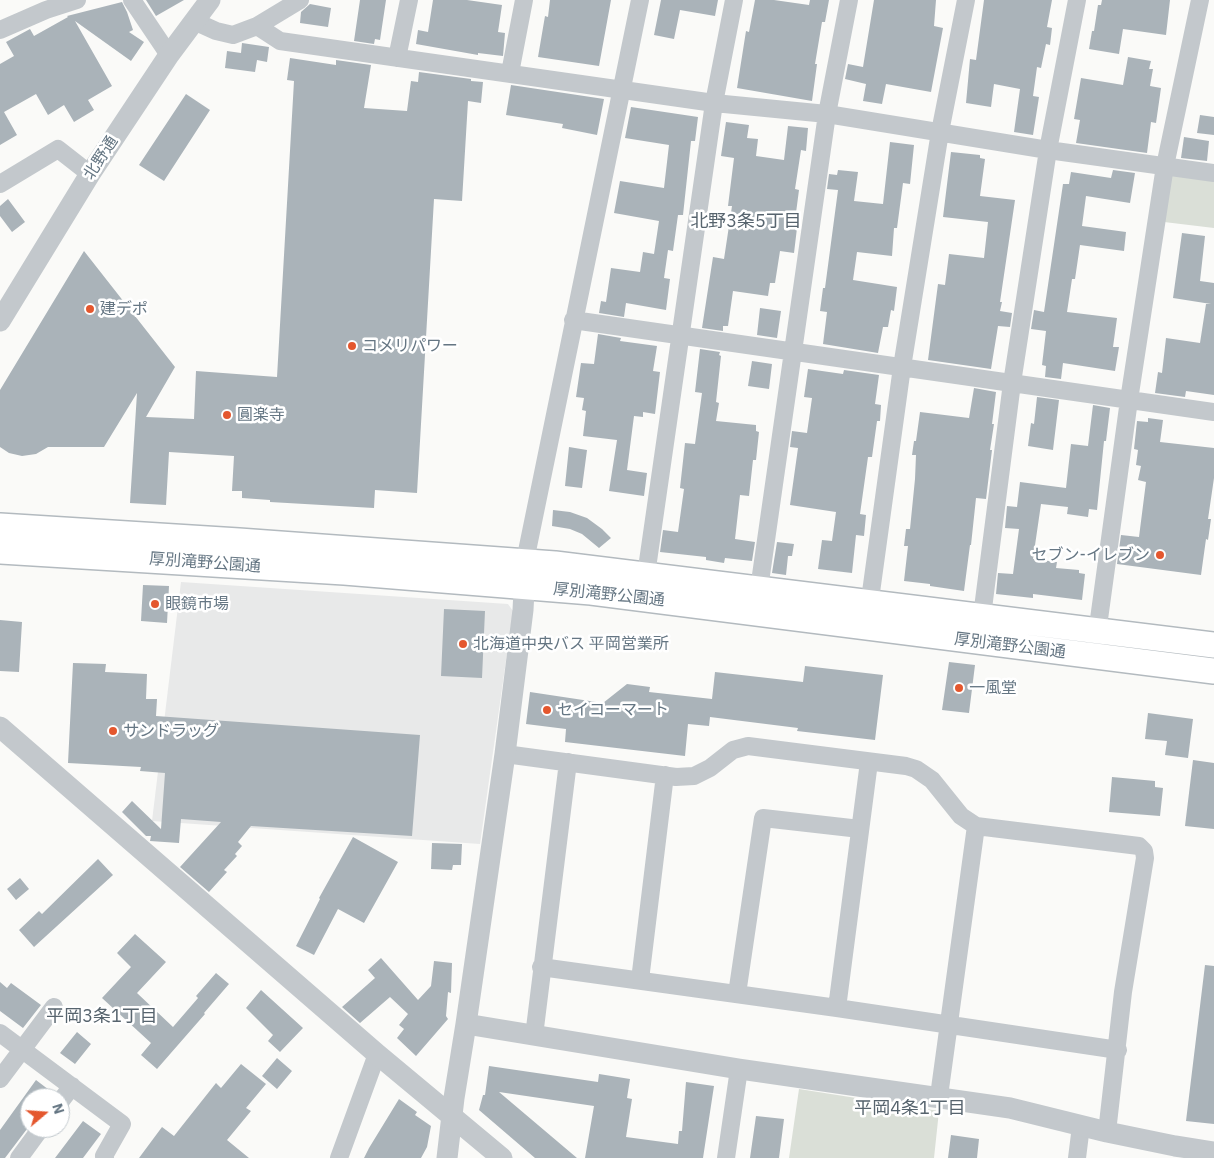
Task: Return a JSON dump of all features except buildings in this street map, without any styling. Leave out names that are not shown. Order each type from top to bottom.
[{"type":"main road","name":"厚別滝野公園通","points":[[0,526],[525,561],[1214,645]]},
{"type":"main road","name":"厚別滝野公園通","points":[[0,551],[344,572],[591,592],[1214,670]]},
{"type":"main road","points":[[424,578],[425,554]]},
{"type":"street","points":[[0,30],[44,5],[77,0]]},
{"type":"street","points":[[132,0],[169,55]]},
{"type":"street","name":"北野通","points":[[0,322],[90,174],[169,55],[210,0]]},
{"type":"street","points":[[194,22],[216,31],[233,35],[257,26],[300,0]]},
{"type":"street","points":[[397,58],[409,0]]},
{"type":"street","points":[[510,73],[524,0]]},
{"type":"street","points":[[447,1158],[505,754],[523,610],[525,561],[640,0]]},
{"type":"street","points":[[646,575],[714,103],[734,0]]},
{"type":"street","points":[[759,589],[827,114],[849,0]]},
{"type":"street","points":[[867,628],[902,367],[940,132],[966,0]]},
{"type":"street","points":[[982,616],[1012,383],[1048,150],[1077,0]]},
{"type":"street","points":[[1093,656],[1129,400],[1165,166],[1200,0]]},
{"type":"street","points":[[257,26],[280,41],[714,103],[827,114],[1048,150],[1214,173]]},
{"type":"street","points":[[0,184],[58,149],[90,174]]},
{"type":"street","points":[[573,320],[1214,412]]},
{"type":"street","points":[[0,727],[377,1054],[502,1158]]},
{"type":"street","points":[[505,754],[676,777],[694,776],[710,768],[733,750],[748,746],[869,762],[916,769],[932,780],[961,816],[976,826],[1139,846],[1146,858],[1123,992],[1118,1050],[1107,1132]]},
{"type":"street","points":[[534,1036],[541,967],[568,762]]},
{"type":"street","points":[[837,1008],[869,762]]},
{"type":"street","points":[[640,980],[665,775]]},
{"type":"street","points":[[737,994],[763,818],[860,829]]},
{"type":"street","points":[[939,1096],[976,826]]},
{"type":"street","points":[[541,967],[837,1008],[1118,1050]]},
{"type":"street","points":[[0,1079],[54,1007]]},
{"type":"street","points":[[466,1024],[738,1069],[939,1096],[1010,1108],[1107,1132],[1174,1152],[1214,1152]]},
{"type":"street","points":[[0,1033],[122,1124],[104,1156],[106,1158]]},
{"type":"street","points":[[339,1158],[377,1054]]},
{"type":"street","points":[[726,1158],[738,1069]]},
{"type":"street","points":[[1076,1158],[1081,1126]]},
{"type":"street","points":[[19,1158],[34,1138]]},
{"type":"shaded area","points":[[1172,175],[1214,180],[1214,228],[1164,222]]},
{"type":"shaded area","points":[[181,582],[508,604],[513,611],[480,844],[152,821]]},
{"type":"shaded area","points":[[799,1089],[939,1111],[934,1158],[789,1158]]},
{"type":"place","name":"建デポ","points":[[90,309]]},
{"type":"place","name":"コメリパワー","points":[[352,346]]},
{"type":"place","name":"圓楽寺","points":[[227,415]]},
{"type":"place","name":"セブン-イレブン","points":[[1160,555]]},
{"type":"place","name":"眼鏡市場","points":[[155,604]]},
{"type":"place","name":"北海道中央バス 平岡営業所","points":[[463,644]]},
{"type":"place","name":"一風堂","points":[[959,688]]},
{"type":"place","name":"セイコーマート","points":[[547,710]]},
{"type":"place","name":"サンドラッグ","points":[[113,731]]},
{"type":"district","name":"北野3条5丁目","points":[[746,222]]},
{"type":"district","name":"平岡3条1丁目","points":[[102,1017]]},
{"type":"district","name":"平岡4条1丁目","points":[[910,1109]]}]
